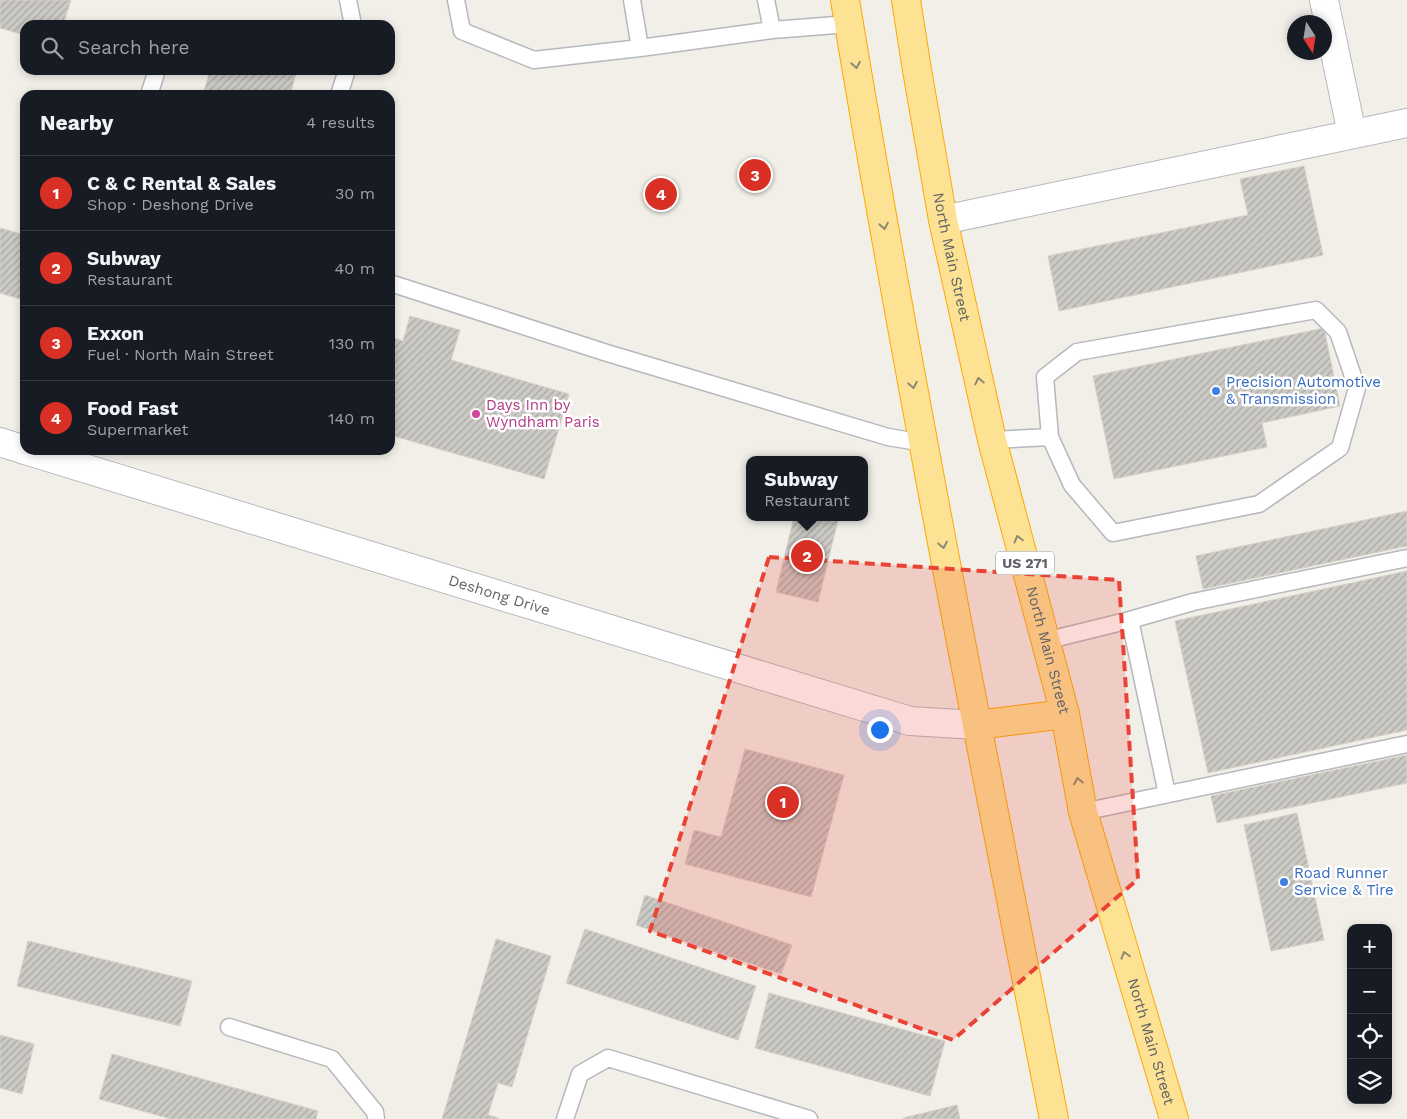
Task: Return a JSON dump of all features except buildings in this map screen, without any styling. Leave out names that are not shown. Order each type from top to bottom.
[{"type":"highway","name":"North Main Street","points":[[906,0],[943,220],[992,440],[1065,714],[1084,812],[1174,1119]]},
{"type":"highway","points":[[847,12],[892,274],[1054,1119]]},
{"type":"highway","points":[[977,725],[1065,714]]},
{"type":"street","points":[[1324,0],[1352,134]]},
{"type":"street","points":[[943,220],[1407,123]]},
{"type":"street","name":"Deshong Drive","points":[[0,442],[20,447]]},
{"type":"street","name":"Deshong Drive","points":[[48,455],[910,721],[977,725]]},
{"type":"lane","points":[[348,0],[352,20]]},
{"type":"lane","points":[[456,0],[462,31],[534,60],[772,30],[847,12]]},
{"type":"lane","points":[[632,0],[640,48]]},
{"type":"lane","points":[[766,0],[772,30]]},
{"type":"lane","points":[[151,90],[155,75]]},
{"type":"lane","points":[[341,90],[345,75]]},
{"type":"lane","points":[[395,285],[607,353],[888,438],[924,443]]},
{"type":"lane","points":[[1316,310],[1338,332],[1357,388],[1340,448],[1259,504],[1113,532],[1072,485],[1050,438],[1044,377],[1077,352],[1316,310]]},
{"type":"lane","points":[[992,440],[1050,438]]},
{"type":"lane","points":[[1046,641],[1193,602],[1407,558]]},
{"type":"lane","points":[[1130,620],[1168,794]]},
{"type":"lane","points":[[1084,812],[1407,744]]},
{"type":"lane","points":[[229,1027],[332,1059],[375,1112],[376,1119]]},
{"type":"lane","points":[[565,1119],[580,1074],[608,1058],[809,1119]]},
{"type":"highlighted area","points":[[769,557],[1119,580],[1138,879],[953,1040],[650,931]]},
{"type":"place","name":"Exxon","points":[[755,175]]},
{"type":"place","name":"Food Fast","points":[[661,194]]},
{"type":"place","name":"Precision Automotive & Transmission","points":[[1216,391]]},
{"type":"place","name":"Days Inn by Wyndham Paris","points":[[476,414]]},
{"type":"place","name":"Subway","points":[[807,556]]},
{"type":"place","name":"C & C Rental & Sales","points":[[783,802]]},
{"type":"place","name":"Road Runner Service & Tire","points":[[1284,882]]}]
